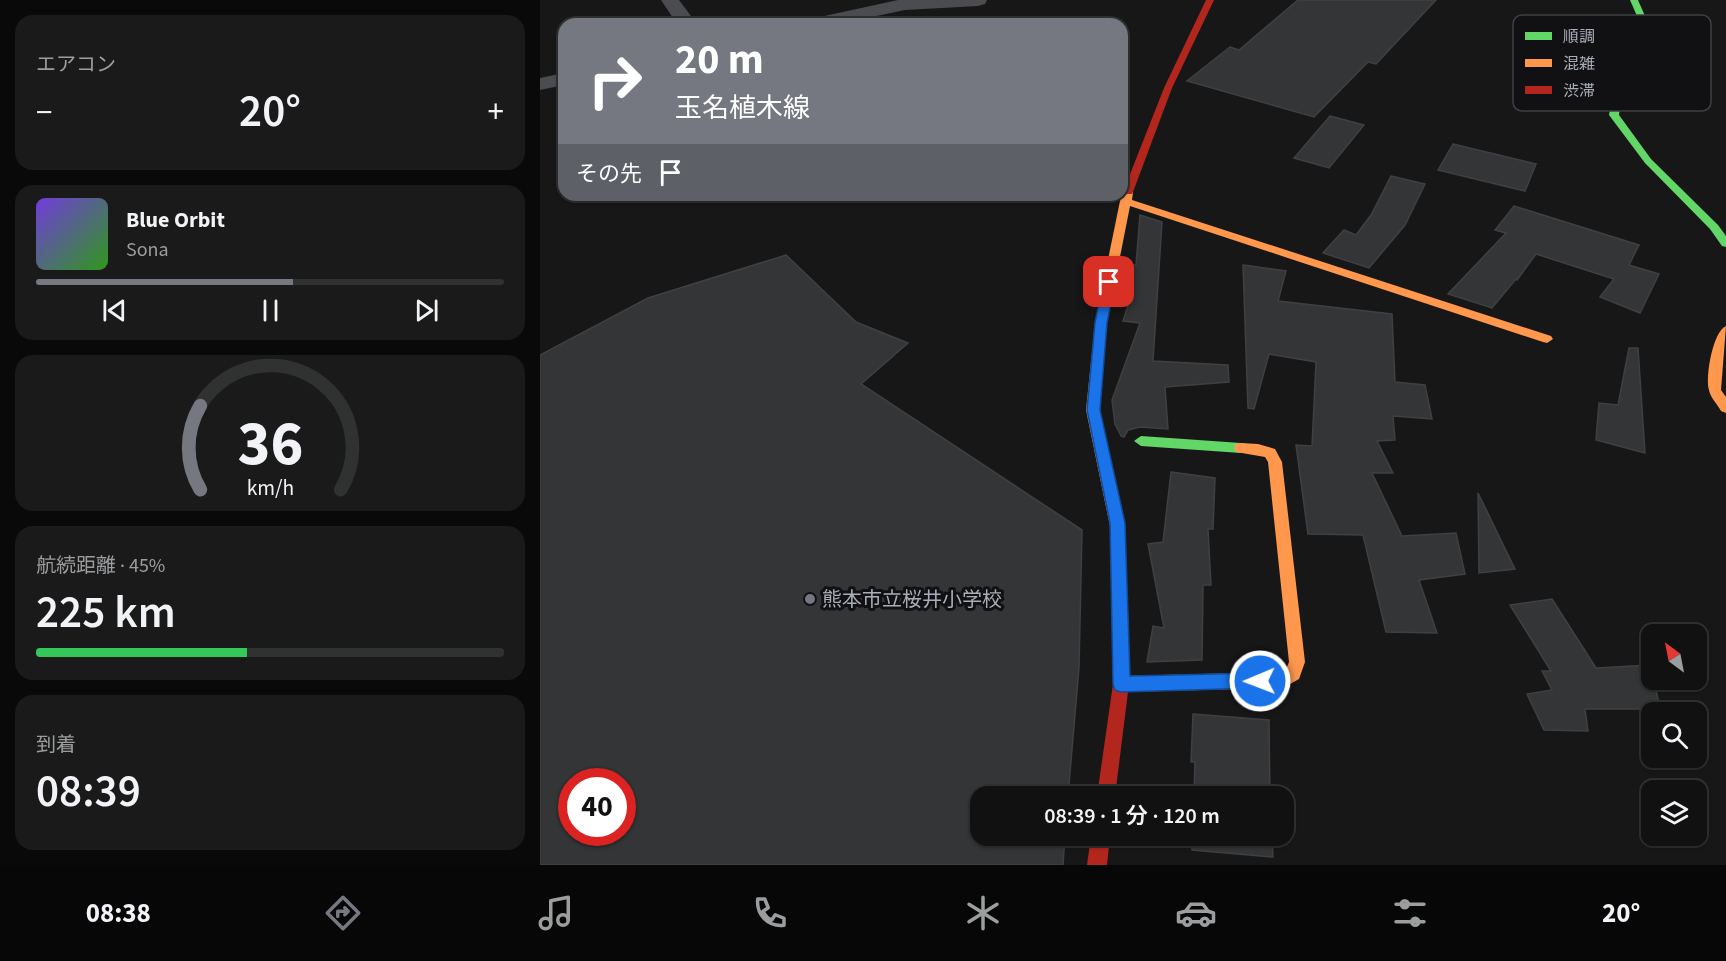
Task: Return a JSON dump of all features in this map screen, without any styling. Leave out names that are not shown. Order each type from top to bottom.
[{"type":"main road","points":[[1128,193],[1168,88],[1210,0]]},
{"type":"main road","points":[[1634,0],[1641,15]]},
{"type":"main road","points":[[1615,111],[1614,115],[1648,161],[1714,227],[1726,244]]},
{"type":"main road","points":[[1107,786],[1121,684],[1117,523],[1093,410],[1101,323],[1125,201],[1547,339]]},
{"type":"main road","points":[[1726,330],[1717,352],[1715,390],[1726,408]]},
{"type":"main road","points":[[1121,684],[1283,680],[1293,674],[1297,662],[1275,462],[1270,453],[1258,449],[1142,441]]},
{"type":"main road","points":[[1097,865],[1100,846]]},
{"type":"street","points":[[670,0],[683,18]]},
{"type":"street","points":[[841,18],[905,4],[978,0]]},
{"type":"street","points":[[540,84],[558,80]]},
{"type":"building","points":[[1298,0],[1436,0],[1376,64],[1368,62],[1314,117],[1187,81],[1230,47],[1239,50]]},
{"type":"building","points":[[1330,116],[1364,125],[1329,168],[1294,158]]},
{"type":"building","points":[[1453,144],[1536,164],[1525,191],[1438,170]]},
{"type":"building","points":[[1391,176],[1425,184],[1405,225],[1369,268],[1323,253],[1344,230],[1356,235],[1371,215]]},
{"type":"building","points":[[1514,206],[1639,245],[1629,265],[1659,274],[1640,313],[1600,297],[1614,279],[1536,254],[1492,308],[1448,294],[1506,233],[1495,230]]},
{"type":"building","points":[[1140,215],[1162,222],[1153,361],[1228,365],[1229,382],[1165,387],[1168,429],[1140,427],[1128,430],[1124,437],[1121,436],[1115,424],[1112,400],[1140,323],[1123,321],[1131,296],[1127,275],[1129,265],[1136,265]]},
{"type":"building","name":"熊本市立桜井小学校","points":[[786,255],[856,322],[908,343],[861,384],[1082,530],[1079,668],[1069,786],[970,786],[970,846],[1064,846],[1063,865],[540,865],[540,355],[648,298]]},
{"type":"building","points":[[1243,265],[1286,271],[1278,301],[1392,314],[1395,382],[1425,385],[1432,419],[1393,416],[1395,440],[1377,441],[1393,473],[1372,473],[1402,536],[1456,533],[1465,574],[1419,580],[1437,633],[1386,632],[1363,535],[1308,534],[1296,445],[1312,446],[1316,362],[1269,354],[1254,409],[1248,408]]},
{"type":"building","points":[[1629,348],[1638,348],[1645,453],[1596,440],[1599,403],[1618,405]]},
{"type":"building","points":[[1171,472],[1215,478],[1213,529],[1208,529],[1211,585],[1203,585],[1202,660],[1147,662],[1153,626],[1164,628],[1148,544],[1163,542]]},
{"type":"building","points":[[1478,493],[1515,569],[1479,573]]},
{"type":"building","points":[[1552,599],[1596,668],[1641,666],[1641,690],[1656,690],[1659,702],[1641,702],[1641,709],[1585,709],[1588,731],[1544,730],[1527,694],[1552,690],[1542,671],[1551,671],[1510,605]]},
{"type":"building","points":[[1193,714],[1269,720],[1270,786],[1194,786],[1195,762],[1191,762]]},
{"type":"building","points":[[1192,846],[1272,846],[1273,857],[1192,850]]},
{"type":"traffic: fast","points":[[1634,0],[1641,15]]},
{"type":"traffic: fast","points":[[1615,111],[1614,115],[1648,161],[1714,227],[1726,244]]},
{"type":"traffic: fast","points":[[1141,441],[1241,448]]},
{"type":"traffic: slow","points":[[1125,201],[1547,339]]},
{"type":"traffic: slow","points":[[1117,532],[1093,410],[1101,323],[1126,201]]},
{"type":"traffic: slow","points":[[1726,330],[1717,352],[1715,390],[1726,408]]},
{"type":"traffic: slow","points":[[1121,684],[1283,680],[1293,674],[1297,662],[1275,462],[1270,453],[1258,449],[1241,448]]},
{"type":"traffic: jam","points":[[1128,192],[1168,88],[1210,0]]},
{"type":"traffic: jam","points":[[1107,786],[1121,684],[1117,532]]},
{"type":"traffic: jam","points":[[1097,865],[1100,846]]},
{"type":"place","name":"熊本市立桜井小学校","points":[[810,599]]},
{"type":"route","points":[[1109,282],[1101,323],[1093,410],[1117,523],[1121,684],[1260,681]]}]
